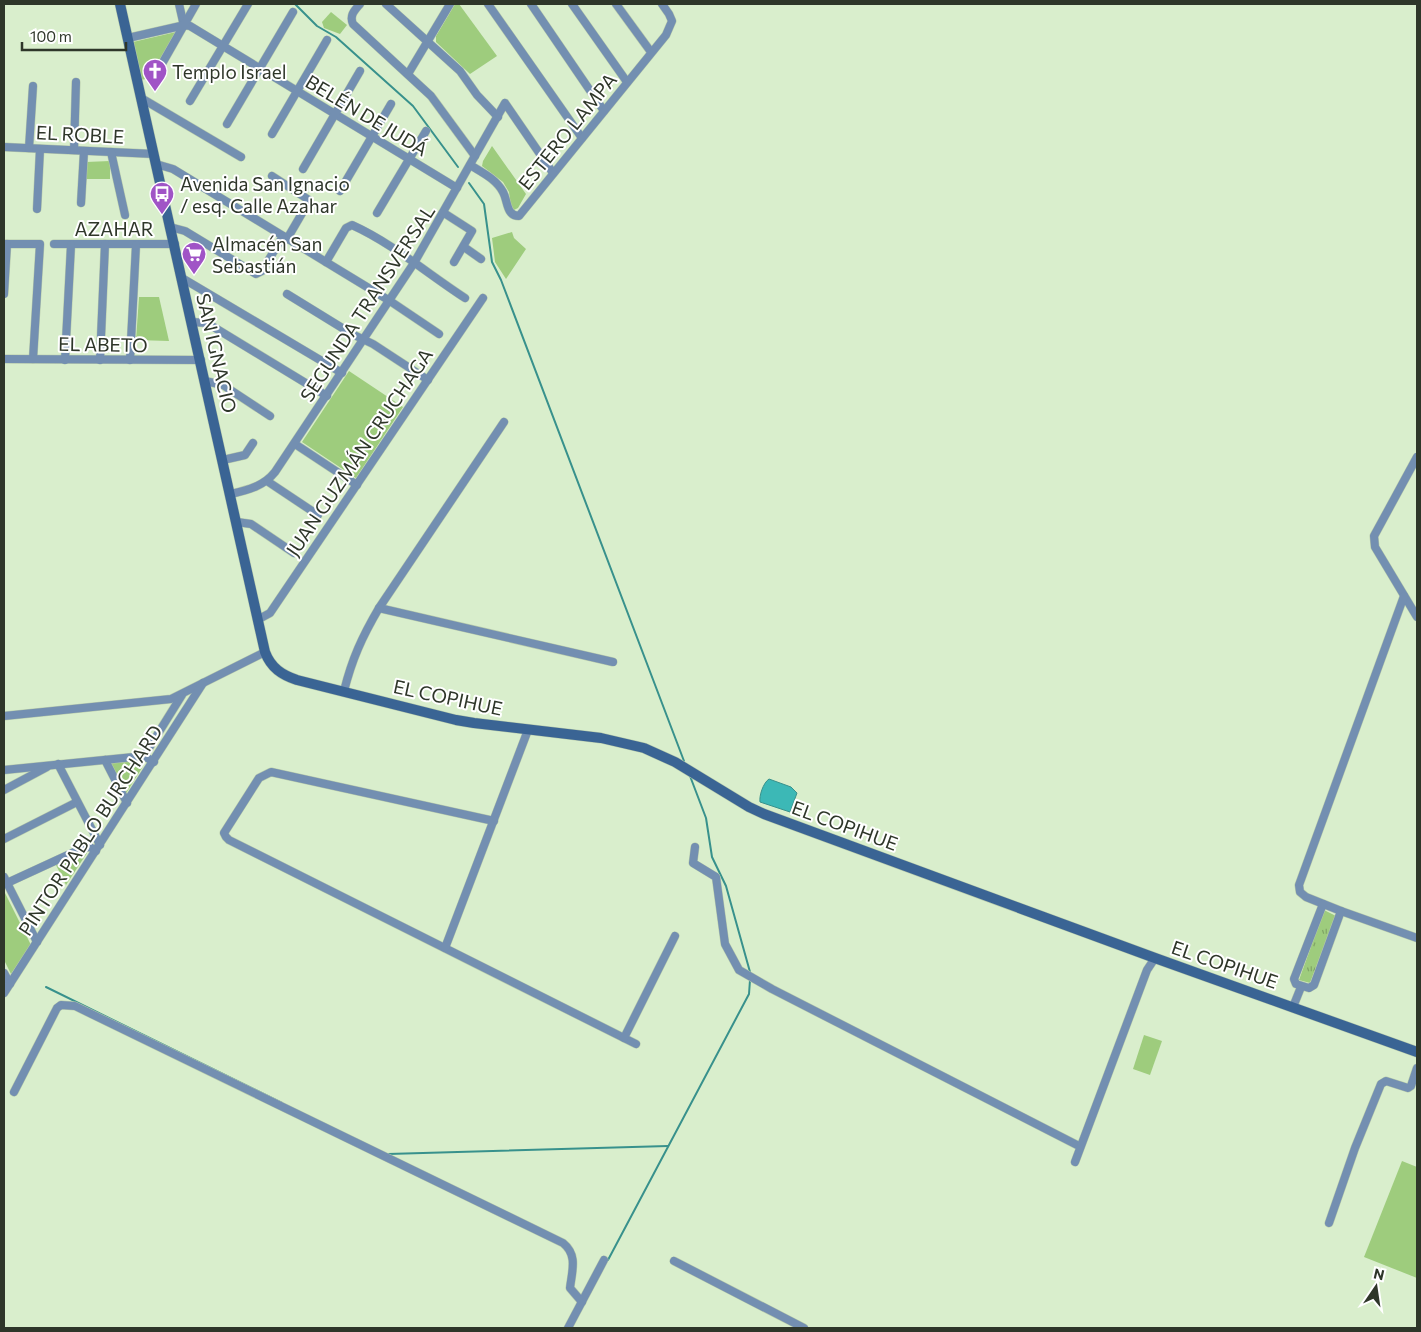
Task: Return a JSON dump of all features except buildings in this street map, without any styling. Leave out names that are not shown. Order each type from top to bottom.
[{"type":"main road","name":"SAN IGNACIO","points":[[120,4],[266,652]]},
{"type":"main road","name":"EL COPIHUE","points":[[266,652],[272,665],[284,675],[297,680],[456,720],[601,738],[644,748],[675,762],[749,807],[764,814],[1417,1052]]},
{"type":"street","points":[[179,4],[184,26]]},
{"type":"street","points":[[155,76],[196,4]]},
{"type":"street","points":[[190,101],[248,4]]},
{"type":"street","points":[[360,4],[352,13],[351,19],[353,24],[434,99],[475,156]]},
{"type":"street","points":[[386,4],[460,71],[477,95],[498,117]]},
{"type":"street","points":[[408,74],[448,7],[439,4]]},
{"type":"street","points":[[488,4],[582,138]]},
{"type":"street","points":[[530,4],[604,110]]},
{"type":"street","points":[[616,4],[651,52]]},
{"type":"street","name":"ESTERO LAMPA","points":[[470,165],[496,182],[503,192],[509,212],[519,216],[666,35],[672,21],[662,4]]},
{"type":"street","points":[[574,5],[627,82]]},
{"type":"street","points":[[228,124],[293,12]]},
{"type":"street","points":[[128,38],[184,26]]},
{"type":"street","name":"BELÉN DE JUDÁ","points":[[184,26],[192,27],[457,188]]},
{"type":"street","points":[[272,134],[327,40]]},
{"type":"street","points":[[302,169],[360,71]]},
{"type":"street","points":[[74,150],[76,82]]},
{"type":"street","points":[[30,148],[33,86]]},
{"type":"street","points":[[141,98],[241,157]]},
{"type":"street","name":"SEGUNDA TRANSVERSAL","points":[[231,494],[267,481],[276,472],[414,263],[505,103],[553,173]]},
{"type":"street","points":[[340,191],[391,104]]},
{"type":"street","points":[[377,213],[426,131]]},
{"type":"street","name":"EL ROBLE","points":[[4,147],[111,152],[155,159],[390,301],[439,334]]},
{"type":"street","points":[[37,209],[40,149]]},
{"type":"street","points":[[81,203],[84,151]]},
{"type":"street","points":[[111,152],[125,215]]},
{"type":"street","points":[[170,226],[185,231],[256,274],[262,271],[309,200],[272,176]]},
{"type":"street","points":[[444,213],[472,231],[454,262]]},
{"type":"street","points":[[326,262],[346,228],[354,226],[414,263],[465,298]]},
{"type":"street","points":[[4,294],[5,244],[40,244],[33,359]]},
{"type":"street","name":"AZAHAR","points":[[54,244],[175,244]]},
{"type":"street","points":[[100,360],[105,244]]},
{"type":"street","points":[[65,360],[71,245]]},
{"type":"street","points":[[130,360],[136,245]]},
{"type":"street","points":[[464,247],[481,259]]},
{"type":"street","points":[[182,278],[342,373]]},
{"type":"street","points":[[287,294],[428,380]]},
{"type":"street","name":"JUAN GUZMÁN CRUCHAGA","points":[[259,620],[270,613],[483,298]]},
{"type":"street","points":[[192,322],[201,321],[210,324],[327,396]]},
{"type":"street","name":"EL ABETO","points":[[4,359],[201,360]]},
{"type":"street","points":[[205,381],[216,382],[227,387],[270,416]]},
{"type":"street","points":[[344,691],[352,660],[379,608],[504,422]]},
{"type":"street","points":[[223,460],[245,455],[253,443]]},
{"type":"street","points":[[295,444],[357,485]]},
{"type":"street","points":[[1417,457],[1374,536],[1375,546],[1417,617]]},
{"type":"street","points":[[267,481],[318,515]]},
{"type":"street","points":[[237,522],[251,524],[294,553]]},
{"type":"street","points":[[1404,596],[1300,881],[1300,889],[1302,894],[1322,904],[1417,938]]},
{"type":"street","points":[[379,608],[613,662]]},
{"type":"street","points":[[4,716],[168,700],[182,695],[266,652]]},
{"type":"street","name":"PINTOR PABLO BURCHARD","points":[[4,993],[203,684]]},
{"type":"street","name":"PINTOR PABLO BURCHARD","points":[[144,756],[182,695]]},
{"type":"street","points":[[445,948],[528,730]]},
{"type":"street","points":[[4,770],[144,756],[154,762]]},
{"type":"street","points":[[105,760],[127,803]]},
{"type":"street","points":[[4,790],[54,765]]},
{"type":"street","points":[[37,942],[5,880],[83,848],[98,848],[77,802],[54,765]]},
{"type":"street","points":[[494,821],[274,772],[259,778],[225,830],[225,835],[229,840],[636,1044]]},
{"type":"street","points":[[4,839],[77,802]]},
{"type":"street","points":[[695,847],[693,863],[716,876],[726,944],[739,970],[1080,1146]]},
{"type":"street","points":[[1322,904],[1294,979],[1296,984],[1301,986],[1309,988],[1314,985],[1341,911]]},
{"type":"street","points":[[624,1038],[675,936]]},
{"type":"street","points":[[1074,1162],[1147,970],[1155,958]]},
{"type":"street","points":[[4,973],[10,984]]},
{"type":"street","points":[[1293,1007],[1301,986]]},
{"type":"street","points":[[14,1092],[56,1008],[61,1005],[75,1006],[563,1243],[570,1248],[573,1256],[570,1288],[582,1302]]},
{"type":"street","points":[[1329,1223],[1358,1140],[1381,1084],[1386,1081],[1408,1088],[1411,1086],[1417,1068]]},
{"type":"street","points":[[568,1328],[604,1260]]},
{"type":"street","points":[[674,1261],[804,1328]]},
{"type":"green space","points":[[455,4],[459,4],[497,56],[470,74],[436,42],[436,36]]},
{"type":"green space","points":[[331,12],[347,25],[340,34],[324,28],[322,22]]},
{"type":"green space","points":[[176,32],[155,77],[141,80],[133,42]]},
{"type":"green space","points":[[492,146],[526,194],[518,208],[514,210],[511,207],[509,192],[503,182],[482,166]]},
{"type":"green space","points":[[110,161],[110,179],[86,179],[86,162]]},
{"type":"green space","points":[[512,232],[514,238],[526,249],[506,279],[495,262],[492,238]]},
{"type":"green space","points":[[139,297],[159,297],[169,341],[136,340]]},
{"type":"green space","points":[[349,371],[403,407],[356,478],[302,442]]},
{"type":"green space","points":[[141,761],[143,764],[142,768],[125,795],[111,763]]},
{"type":"green space","points":[[85,850],[87,853],[66,885],[56,865]]},
{"type":"green space","points":[[4,891],[31,945],[11,974],[4,960]]},
{"type":"green space","points":[[1324,910],[1336,916],[1310,983],[1299,980]]},
{"type":"green space","points":[[1144,1035],[1162,1041],[1150,1075],[1133,1069]]},
{"type":"green space","points":[[1402,1161],[1417,1167],[1417,1278],[1364,1257]]},
{"type":"water","points":[[769,779],[791,787],[797,793],[790,812],[760,802],[762,790]]},
{"type":"waterway","points":[[295,4],[317,26],[336,37],[413,106],[458,167]]},
{"type":"waterway","points":[[469,183],[484,204],[492,262],[501,280],[684,761]]},
{"type":"waterway","points":[[690,776],[706,818],[712,857],[726,886],[750,972]]},
{"type":"waterway","points":[[608,1260],[749,994],[750,980]]},
{"type":"waterway","points":[[46,987],[282,1103]]},
{"type":"waterway","points":[[388,1154],[668,1146]]},
{"type":"place","name":"Templo Israel","points":[[155,92]]},
{"type":"place","name":"Avenida San Ignacio / esq. Calle Azahar","points":[[162,215]]},
{"type":"place","name":"Almacén San Sebastián","points":[[194,275]]}]
